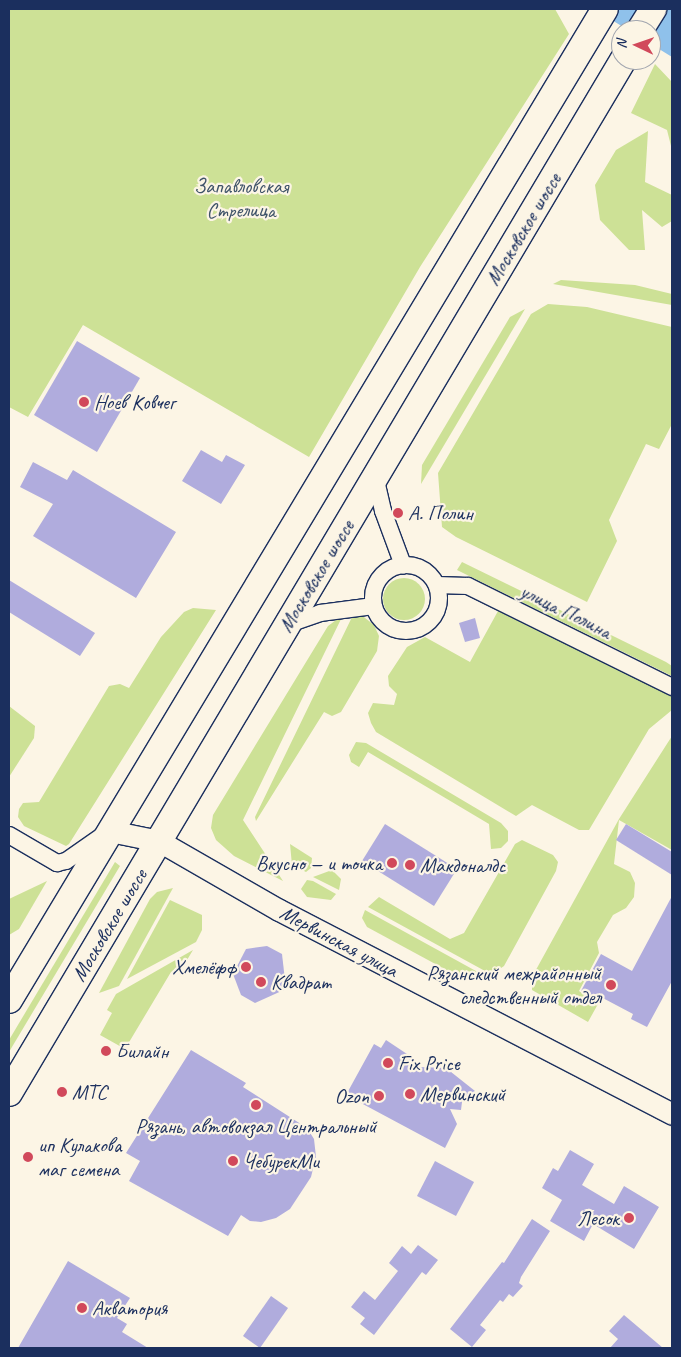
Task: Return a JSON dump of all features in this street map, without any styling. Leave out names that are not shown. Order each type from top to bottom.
[{"type":"main road","name":"Московское шоссе","points":[[9,1000],[605,9]]},
{"type":"main road","points":[[646,20],[653,9]]},
{"type":"main road","name":"Московское шоссе","points":[[9,1093],[617,70]]},
{"type":"street","points":[[375,476],[383,511],[403,565]]},
{"type":"street","points":[[403,565],[423,570],[437,585],[440,596],[437,610],[428,623],[420,628],[405,631],[391,628],[377,615],[373,596],[379,579],[394,567],[403,565]]},
{"type":"street","name":"улица Полина","points":[[437,585],[468,586],[672,688]]},
{"type":"street","points":[[286,625],[320,613],[374,606]]},
{"type":"street","points":[[9,835],[57,862],[66,861],[110,831]]},
{"type":"street","name":"Мервинская улица","points":[[110,831],[159,842],[279,910],[672,1114]]},
{"type":"green space","name":"Запавловская Стрелица","points":[[9,9],[555,9],[569,34],[420,267],[309,457],[83,325],[28,417],[9,407]]},
{"type":"green space","points":[[652,70],[661,70],[672,82],[672,150],[667,130],[631,113]]},
{"type":"green space","points":[[648,131],[645,182],[672,195],[672,221],[662,227],[642,210],[645,250],[629,250],[600,220],[595,185],[616,150]]},
{"type":"green space","points":[[561,280],[635,285],[672,294],[672,305],[553,284]]},
{"type":"green space","points":[[548,304],[587,307],[672,327],[672,424],[659,449],[646,444],[609,520],[617,541],[587,602],[456,537],[442,527],[438,473],[531,314]]},
{"type":"green space","points":[[525,309],[421,484],[422,465],[510,317]]},
{"type":"green space","points":[[462,562],[666,662],[672,666],[672,676],[457,570]]},
{"type":"green space","points":[[404,578],[419,584],[425,599],[419,614],[404,620],[389,614],[383,599],[389,584]]},
{"type":"green space","points":[[193,608],[216,610],[69,844],[66,846],[24,826],[18,817],[19,809],[23,803],[39,802],[109,686],[120,684],[129,688],[161,637],[184,612]]},
{"type":"green space","points":[[498,611],[672,696],[672,710],[649,729],[589,830],[579,830],[532,805],[516,816],[376,732],[371,723],[368,713],[373,703],[394,705],[397,694],[389,686],[388,676],[407,647],[425,637],[470,662]]},
{"type":"green space","points":[[360,614],[374,625],[379,636],[377,651],[341,712],[332,716],[324,712],[256,821],[255,817],[353,615]]},
{"type":"green space","points":[[343,615],[243,820],[283,881],[234,856],[216,840],[211,828],[213,815],[328,626]]},
{"type":"green space","points":[[9,706],[35,726],[34,738],[9,777]]},
{"type":"green space","points":[[672,736],[672,850],[619,820],[614,864],[630,872],[635,883],[634,897],[626,908],[613,915],[597,942],[599,953],[579,991],[598,1004],[588,1022],[532,990],[532,977],[619,819]]},
{"type":"green space","points":[[356,742],[366,743],[501,823],[508,831],[508,841],[501,848],[491,849],[489,824],[368,752],[359,767],[351,762],[349,755]]},
{"type":"green space","points":[[522,840],[553,855],[558,862],[556,871],[504,966],[495,972],[485,971],[368,907],[379,897],[450,939],[464,933],[515,844]]},
{"type":"green space","points":[[290,844],[312,858],[311,868],[306,872],[292,865]]},
{"type":"green space","points":[[115,862],[120,866],[9,1052],[9,1040]]},
{"type":"green space","points":[[332,870],[341,879],[339,890],[313,877]]},
{"type":"green space","points":[[307,880],[313,881],[336,894],[331,900],[307,897],[301,889]]},
{"type":"green space","points":[[47,881],[19,929],[9,935],[9,899]]},
{"type":"green space","points":[[173,888],[119,986],[99,993],[150,899],[157,892]]},
{"type":"green space","points":[[170,900],[202,915],[202,930],[196,942],[127,979]]},
{"type":"green space","points":[[365,910],[485,976],[468,978],[452,973],[367,927],[362,918]]},
{"type":"green space","points":[[193,950],[181,970],[171,972],[125,1049],[100,1035],[112,1013],[107,1010],[116,994]]},
{"type":"water","points":[[594,9],[672,9],[672,57],[661,50],[661,20],[612,20]]},
{"type":"building","name":"Ноев Ковчег","points":[[77,341],[140,378],[97,452],[34,415]]},
{"type":"building","points":[[201,450],[222,462],[226,455],[245,465],[221,504],[182,481]]},
{"type":"building","points":[[33,462],[67,480],[73,470],[176,532],[136,598],[33,536],[53,504],[20,487]]},
{"type":"building","points":[[9,580],[95,633],[80,656],[9,612]]},
{"type":"building","points":[[475,618],[480,638],[465,642],[459,623]]},
{"type":"building","name":"Макдоналдс","points":[[385,824],[457,869],[434,906],[362,861]]},
{"type":"building","points":[[626,824],[672,852],[672,875],[616,840]]},
{"type":"building","points":[[672,896],[672,981],[647,1027],[631,1019],[633,1014],[599,996],[597,1000],[581,991],[601,954],[632,971]]},
{"type":"building","name":"Квадрат","points":[[267,946],[282,954],[286,989],[255,1003],[241,995],[233,974],[246,949]]},
{"type":"building","name":"Мервинский","points":[[386,1040],[410,1056],[418,1067],[446,1068],[475,1091],[462,1102],[461,1110],[450,1109],[457,1124],[445,1148],[346,1095],[374,1044],[381,1048]]},
{"type":"building","points":[[191,1050],[246,1083],[243,1087],[307,1128],[314,1139],[316,1157],[311,1177],[290,1209],[276,1218],[261,1222],[250,1221],[241,1215],[228,1236],[129,1181],[140,1161],[126,1153]]},
{"type":"building","points":[[570,1150],[594,1164],[582,1185],[614,1204],[624,1186],[659,1207],[634,1249],[593,1224],[584,1241],[550,1221],[562,1200],[542,1188],[553,1168],[558,1171]]},
{"type":"building","points":[[435,1161],[474,1182],[456,1216],[417,1196]]},
{"type":"building","points":[[532,1219],[550,1231],[521,1277],[519,1283],[523,1286],[513,1297],[509,1294],[503,1302],[500,1300],[480,1325],[486,1330],[472,1347],[450,1329],[502,1262],[504,1263]]},
{"type":"building","points":[[418,1245],[438,1260],[426,1275],[422,1272],[374,1335],[360,1324],[365,1318],[351,1307],[364,1291],[375,1300],[398,1271],[389,1263],[402,1246],[411,1254]]},
{"type":"building","name":"Акватория","points":[[68,1261],[130,1298],[117,1318],[127,1324],[122,1332],[148,1348],[18,1348]]},
{"type":"building","points":[[271,1296],[288,1308],[260,1348],[243,1336]]},
{"type":"building","points":[[624,1315],[663,1348],[610,1348],[618,1339],[609,1331]]},
{"type":"place","name":"Ноев Ковчег","points":[[84,402]]},
{"type":"place","name":"А. Полин","points":[[398,513]]},
{"type":"place","name":"Вкусно — и точка","points":[[392,863]]},
{"type":"place","name":"Макдоналдс","points":[[410,865]]},
{"type":"place","name":"Хмелёфф","points":[[246,967]]},
{"type":"place","name":"Квадрат","points":[[261,982]]},
{"type":"place","name":"Рязанский межрайонный следственный отдел","points":[[611,985]]},
{"type":"place","name":"Билайн","points":[[106,1051]]},
{"type":"place","name":"Fix Price","points":[[388,1063]]},
{"type":"place","name":"МТС","points":[[62,1092]]},
{"type":"place","name":"Мервинский","points":[[410,1094]]},
{"type":"place","name":"Ozon","points":[[379,1096]]},
{"type":"place","name":"Рязань, автовокзал Центральный","points":[[256,1105]]},
{"type":"place","name":"ип Кулакова маг семена","points":[[28,1157]]},
{"type":"place","name":"ЧебурекМи","points":[[233,1161]]},
{"type":"place","name":"Лесок","points":[[629,1218]]},
{"type":"place","name":"Акватория","points":[[82,1308]]}]
